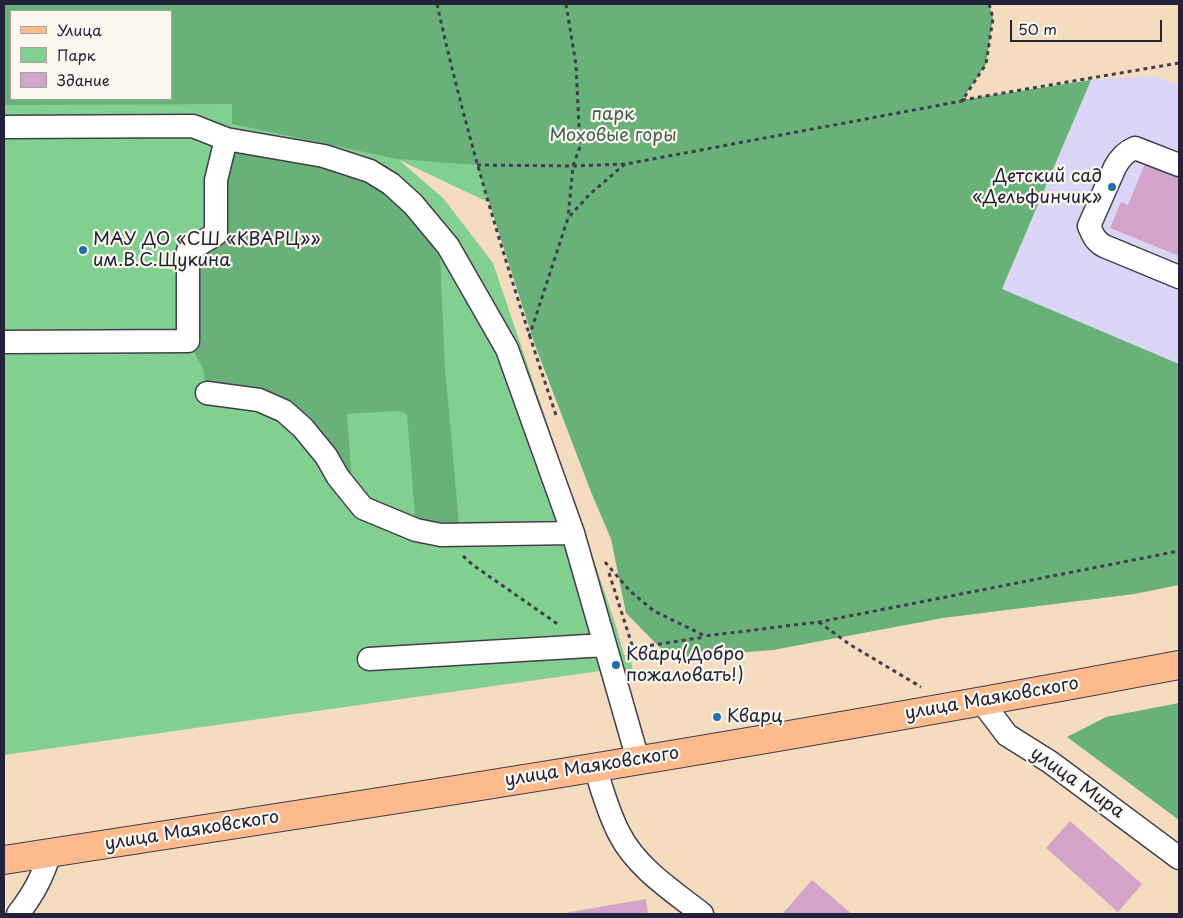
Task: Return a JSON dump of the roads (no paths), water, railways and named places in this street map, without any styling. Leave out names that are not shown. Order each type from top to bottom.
[{"type":"main road","name":"улица Маяковского","points":[[4,860],[638,760],[982,702],[1179,665]]},
{"type":"street","points":[[4,127],[193,126],[226,140],[324,156],[360,168],[392,184],[414,204],[448,246],[507,349],[573,533],[638,760]]},
{"type":"street","points":[[4,342],[188,341],[188,252],[216,234],[216,180],[226,140]]},
{"type":"street","points":[[1179,165],[1135,148],[1128,151],[1114,167],[1089,226],[1093,236],[1104,246],[1179,277]]},
{"type":"street","points":[[206,393],[259,400],[284,411],[303,428],[326,456],[338,477],[363,508],[416,530],[441,535],[573,533]]},
{"type":"street","points":[[369,659],[605,646]]},
{"type":"street","name":"улица Мира","points":[[982,702],[1007,735],[1050,762],[1175,851]]},
{"type":"street","points":[[595,766],[609,810],[629,850],[639,861],[702,914]]},
{"type":"street","points":[[18,914],[29,900],[42,877],[50,852]]},
{"type":"place","name":"Детский сад «Дельфинчик»","points":[[1112,187]]},
{"type":"place","name":"МАУ ДО «СШ «КВАРЦ»» им.В.С.Щукина","points":[[83,250]]},
{"type":"place","name":"Кварц(Добро пожаловать!)","points":[[616,665]]},
{"type":"place","name":"Кварц","points":[[717,717]]},
{"type":"park label","name":"парк Моховые горы","points":[[613,125]]}]
